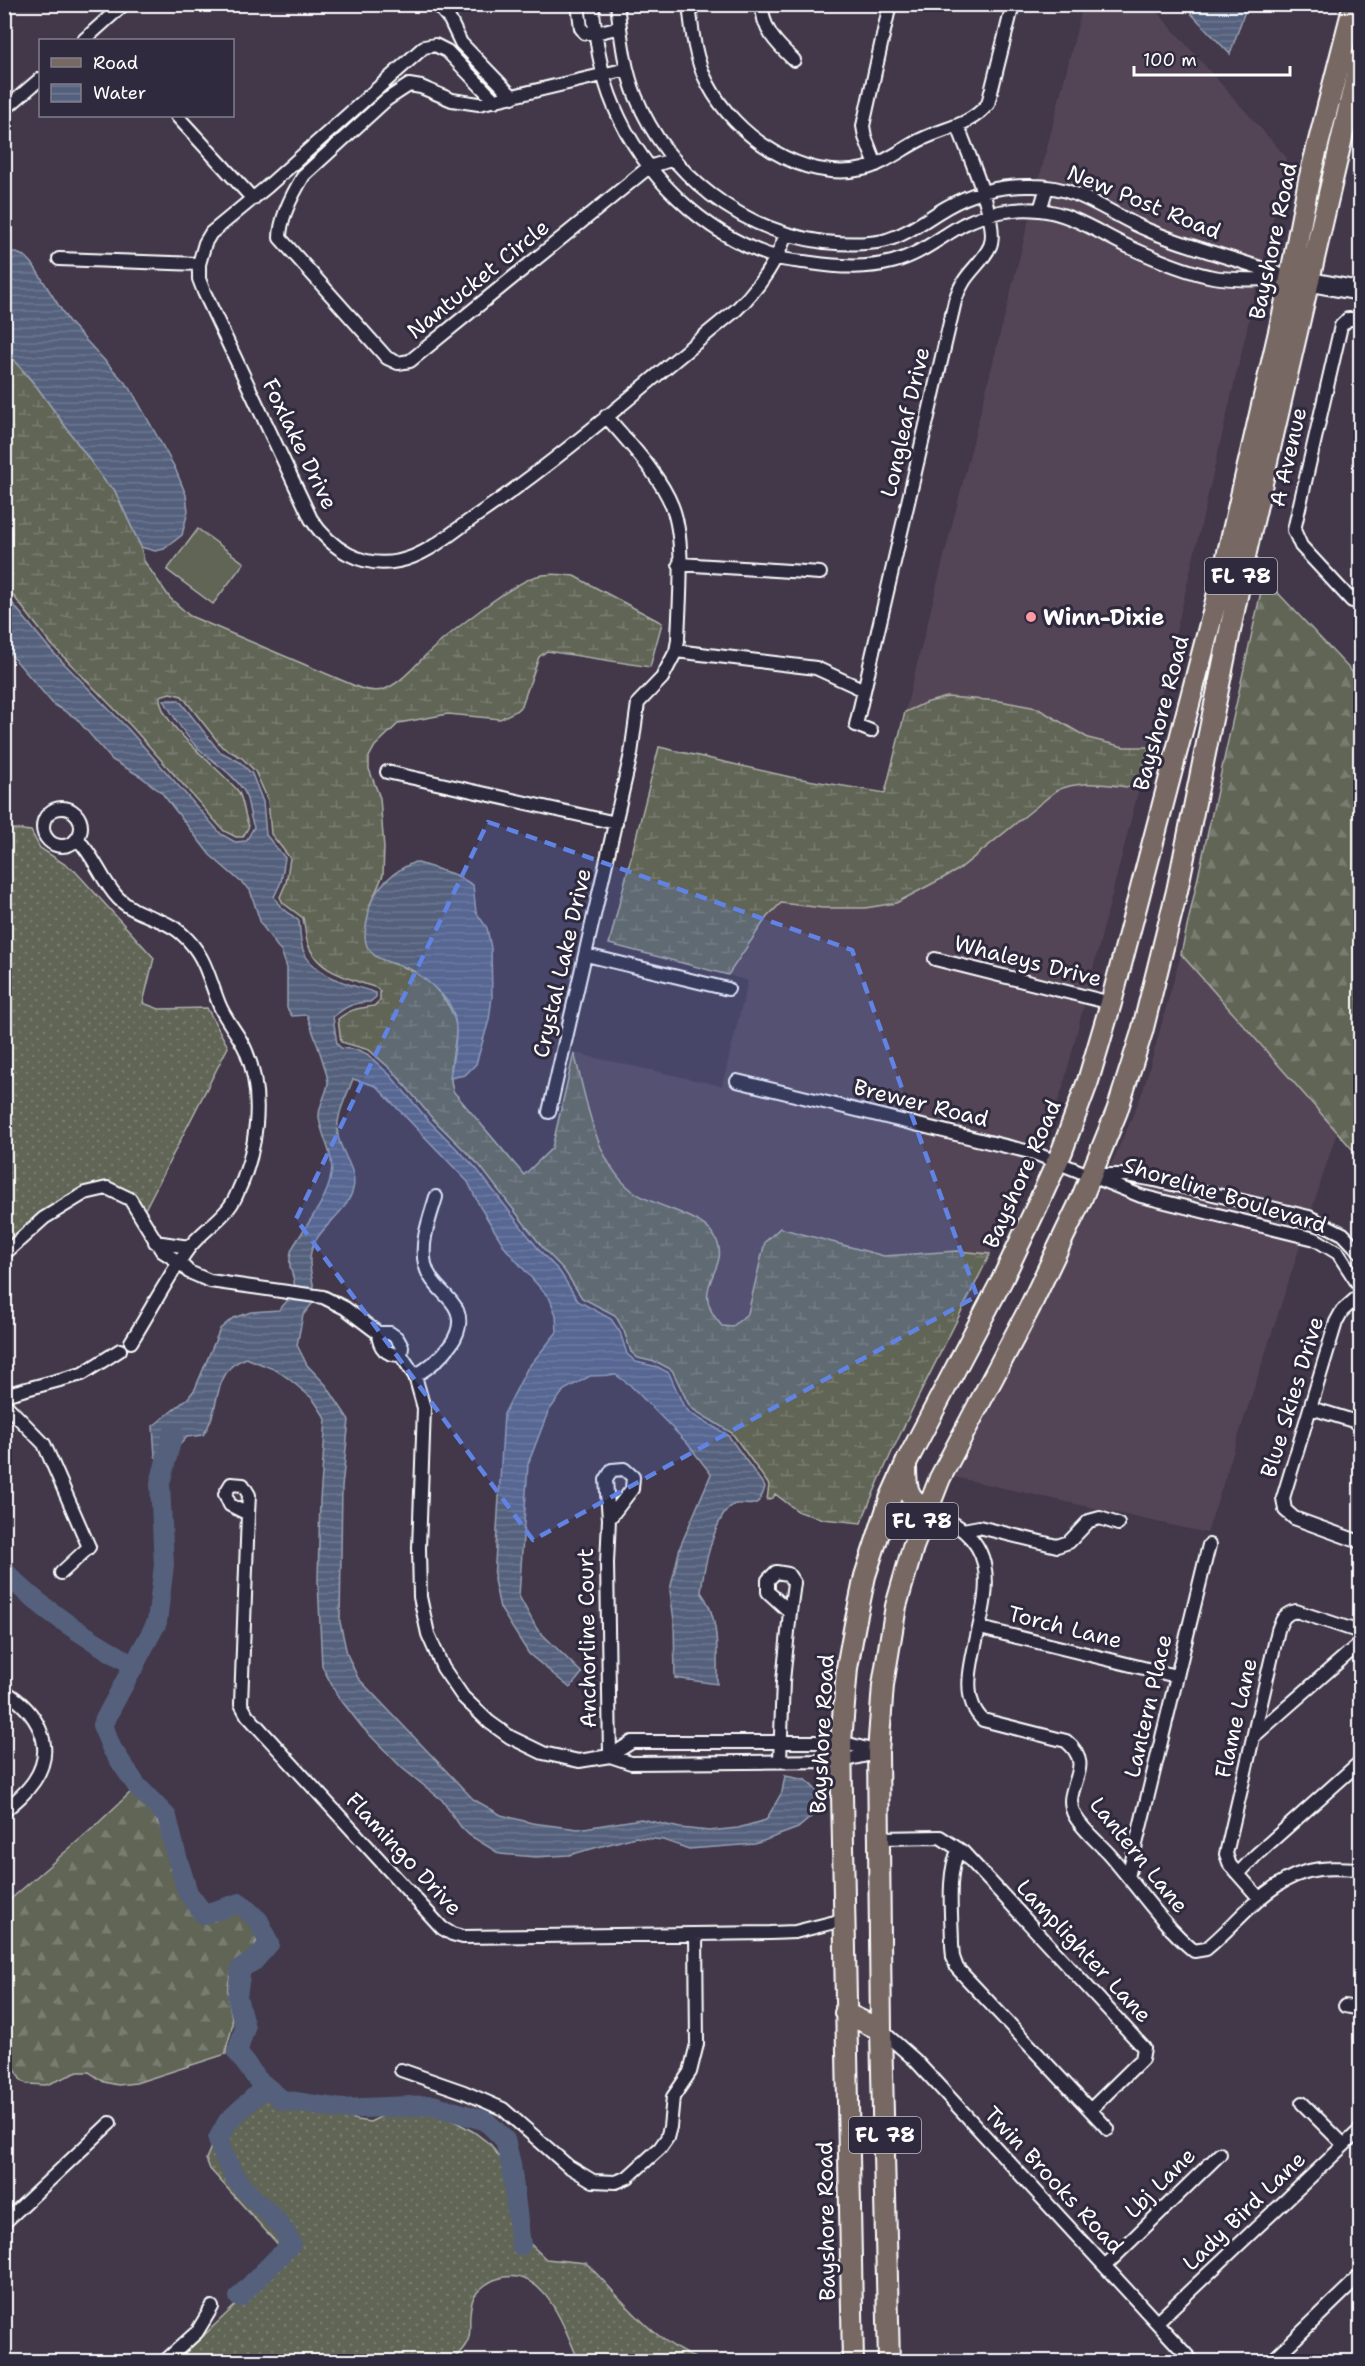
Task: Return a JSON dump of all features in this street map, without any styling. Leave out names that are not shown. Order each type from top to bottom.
[{"type":"main road","name":"Bayshore Road","points":[[890,2361],[881,2030],[878,1752],[889,1640],[896,1606],[925,1511],[959,1438],[1044,1278],[1092,1174],[1117,1112],[1153,995],[1177,891],[1299,280],[1309,180],[1354,4]]},
{"type":"main road","name":"Bayshore Road","points":[[853,2361],[841,1752],[847,1668],[865,1576],[890,1499],[906,1461],[1002,1280],[1058,1161],[1088,1081],[1111,1003],[1299,280],[1360,64]]},
{"type":"main road","points":[[1179,739],[1206,745]]},
{"type":"main road","points":[[906,1461],[906,1487],[911,1499],[925,1511]]},
{"type":"main road","points":[[845,2013],[881,2030]]},
{"type":"street","points":[[85,39],[124,4]]},
{"type":"street","points":[[437,4],[450,20],[461,43],[513,97]]},
{"type":"street","points":[[578,4],[583,31],[596,33],[620,27]]},
{"type":"street","name":"New Post Road","points":[[592,4],[604,75],[620,120],[649,167],[671,192],[705,221],[734,238],[777,258],[838,267],[879,265],[921,250],[964,225],[990,215],[1007,210],[1040,210],[1066,216],[1130,248],[1212,277],[1299,280]]},
{"type":"street","name":"New Post Road","points":[[616,4],[627,69],[644,114],[674,159],[690,177],[720,202],[758,224],[786,235],[838,243],[868,244],[900,236],[947,207],[982,192],[1010,186],[1047,187],[1091,199],[1149,231],[1299,280]]},
{"type":"street","points":[[689,4],[693,39],[708,83],[725,109],[748,133],[780,154],[815,168],[842,172],[876,165],[920,140],[958,126],[979,115],[988,104],[1013,4]]},
{"type":"street","points":[[762,4],[768,32],[776,44],[794,60]]},
{"type":"street","points":[[876,165],[863,126],[890,4]]},
{"type":"street","points":[[58,259],[199,264],[205,243],[211,233],[253,199],[424,47],[435,45],[447,51],[495,101]]},
{"type":"street","name":"Nantucket Circle","points":[[627,69],[479,104],[452,100],[421,87],[409,85],[397,92],[304,175],[280,226],[280,238],[387,358],[398,363],[410,361],[649,167],[674,159]]},
{"type":"street","points":[[4,110],[39,80]]},
{"type":"street","points":[[178,117],[253,199]]},
{"type":"street","name":"Longleaf Drive","points":[[871,731],[856,725],[955,301],[964,278],[989,249],[993,237],[990,215],[958,126]]},
{"type":"street","points":[[1040,210],[1047,187]]},
{"type":"street","name":"Foxlake Drive","points":[[199,264],[204,292],[311,519],[329,541],[353,557],[383,563],[398,561],[426,551],[498,502],[606,416],[736,310],[757,288],[777,258],[786,235]]},
{"type":"street","points":[[1299,280],[1360,291]]},
{"type":"street","name":"A Avenue","points":[[1356,598],[1301,546],[1295,536],[1294,524],[1341,326],[1348,319],[1360,319]]},
{"type":"street","name":"Crystal Lake Drive","points":[[549,1112],[632,754],[638,703],[662,678],[676,651],[678,640],[680,564],[678,528],[668,496],[606,416]]},
{"type":"street","points":[[680,564],[820,573]]},
{"type":"street","points":[[676,651],[816,668],[864,690]]},
{"type":"street","points":[[387,772],[616,823]]},
{"type":"street","points":[[4,1395],[82,1374],[126,1346],[189,1247],[228,1209],[235,1198],[245,1175],[254,1142],[256,1092],[253,1069],[239,1037],[220,1006],[209,970],[196,949],[180,931],[132,910],[119,899],[107,885],[89,852],[76,839]]},
{"type":"street","points":[[586,955],[728,989]]},
{"type":"street","name":"Whaleys Drive","points":[[935,959],[1111,1003]]},
{"type":"street","name":"Brewer Road","points":[[737,1081],[1034,1153],[1092,1174]]},
{"type":"street","name":"Shoreline Boulevard","points":[[1092,1174],[1126,1175],[1155,1180],[1309,1217],[1343,1234],[1360,1252]]},
{"type":"street","name":"Shoreline Boulevard","points":[[1092,1174],[1142,1196],[1315,1239],[1338,1253],[1360,1287]]},
{"type":"street","points":[[4,1254],[44,1218],[85,1193],[107,1188],[130,1199],[162,1251],[189,1272],[210,1281],[320,1296],[334,1301],[378,1332],[379,1343],[384,1350],[393,1355],[402,1355],[415,1376],[422,1396],[425,1421],[418,1548],[420,1597],[424,1622],[437,1657],[450,1678],[471,1706],[510,1737],[543,1752],[579,1761],[610,1756],[632,1742],[782,1742],[841,1752],[878,1752]]},
{"type":"street","points":[[415,1376],[443,1354],[456,1336],[460,1325],[459,1312],[435,1285],[425,1263],[425,1239],[436,1197]]},
{"type":"street","points":[[155,1242],[189,1247]]},
{"type":"street","name":"Blue Skies Drive","points":[[1360,1295],[1342,1311],[1336,1322],[1283,1498],[1286,1510],[1294,1518],[1360,1542]]},
{"type":"street","points":[[4,1403],[44,1444],[89,1546],[61,1573]]},
{"type":"street","points":[[1311,1408],[1360,1424]]},
{"type":"street","name":"Lantern Lane","points":[[925,1511],[946,1519],[963,1530],[980,1552],[985,1563],[985,1587],[980,1628],[970,1676],[970,1701],[975,1713],[983,1720],[1065,1741],[1076,1749],[1080,1762],[1072,1794],[1071,1806],[1075,1817],[1142,1896],[1194,1951],[1206,1949],[1260,1899],[1293,1877],[1320,1869],[1360,1869]]},
{"type":"street","name":"Flamingo Drive","points":[[248,1514],[241,1704],[247,1715],[442,1928],[452,1934],[464,1936],[696,1934],[795,1932],[843,1920]]},
{"type":"street","points":[[963,1530],[979,1527],[1057,1546],[1069,1542],[1089,1521],[1100,1518],[1119,1524]]},
{"type":"street","name":"Anchorline Court","points":[[609,1519],[607,1563],[610,1756]]},
{"type":"street","name":"Lantern Place","points":[[1128,1877],[1209,1545]]},
{"type":"street","name":"Flame Lane","points":[[1260,1899],[1230,1865],[1226,1854],[1282,1619],[1288,1612],[1296,1611],[1360,1632]]},
{"type":"street","points":[[780,1761],[783,1681],[790,1612]]},
{"type":"street","name":"Torch Lane","points":[[980,1628],[1176,1676]]},
{"type":"street","points":[[1253,1737],[1360,1644]]},
{"type":"street","points":[[4,1691],[23,1703],[31,1712],[38,1724],[44,1748],[40,1770],[35,1780],[4,1811]]},
{"type":"street","points":[[610,1756],[631,1763],[780,1761],[841,1752],[878,1752]]},
{"type":"street","points":[[1238,1874],[1256,1855],[1360,1762]]},
{"type":"street","name":"Lamplighter Lane","points":[[879,1838],[940,1837],[959,1849],[1144,2048],[1143,2059],[1090,2110]]},
{"type":"street","points":[[959,1849],[954,1859],[952,1872],[952,1945],[957,1968],[1108,2129]]},
{"type":"street","points":[[401,2070],[465,2092],[503,2109],[568,2166],[593,2181],[616,2182],[628,2176],[660,2148],[670,2127],[673,2097],[690,2072],[697,2044],[696,1934]]},
{"type":"street","points":[[1345,2006],[1360,2009]]},
{"type":"street","name":"Twin Brooks Road","points":[[881,2030],[915,2060],[1193,2361]]},
{"type":"street","points":[[1302,2103],[1344,2145]]},
{"type":"street","points":[[4,2223],[110,2123]]},
{"type":"street","name":"Lady Bird Lane","points":[[1156,2322],[1360,2130]]},
{"type":"street","name":"Lbj Lane","points":[[1105,2266],[1220,2154]]},
{"type":"street","points":[[1271,2361],[1360,2276]]},
{"type":"street","points":[[164,2361],[197,2332],[212,2307]]},
{"type":"highlighted area","points":[[488,822],[852,950],[977,1296],[533,1540],[296,1219]]},
{"type":"shaded area","points":[[1083,5],[1151,5],[1287,158],[1149,747],[1124,747],[1088,738],[1037,709],[905,712]]},
{"type":"shaded area","points":[[1070,784],[1139,788],[1063,1087],[1024,1186],[990,1254],[957,1251],[884,1256],[780,1228],[765,1242],[748,1313],[732,1327],[722,1326],[709,1308],[706,1299],[718,1256],[718,1243],[663,1208],[644,1200],[610,1167],[599,1143],[574,1053],[722,1086],[748,981],[728,975],[775,908],[781,903],[823,908],[896,903],[958,870],[1056,791]]},
{"type":"shaded area","points":[[1181,954],[1337,1132],[1207,1533],[954,1477],[1092,1207],[1127,1129],[1143,1091]]},
{"type":"green space","points":[[4,349],[37,387],[107,484],[114,489],[141,547],[144,561],[170,598],[190,616],[360,688],[379,691],[395,684],[438,644],[481,610],[525,581],[546,574],[574,576],[662,623],[650,667],[547,651],[539,657],[522,705],[516,711],[500,719],[448,714],[399,723],[375,746],[369,757],[369,769],[380,798],[384,848],[383,875],[370,905],[374,955],[416,973],[433,986],[447,1003],[452,1012],[456,1031],[451,1068],[453,1091],[524,1175],[552,1148],[574,1053],[599,1143],[616,1174],[638,1195],[701,1223],[717,1241],[718,1261],[708,1290],[708,1300],[712,1312],[722,1326],[732,1327],[748,1313],[765,1242],[780,1228],[884,1256],[957,1251],[990,1254],[906,1421],[861,1523],[823,1519],[799,1512],[775,1494],[773,1498],[767,1500],[769,1485],[732,1433],[694,1410],[688,1403],[672,1370],[659,1363],[638,1358],[631,1352],[624,1331],[615,1315],[582,1298],[564,1270],[543,1248],[480,1166],[432,1118],[393,1071],[369,1050],[341,1042],[338,1019],[351,1011],[374,1006],[380,1000],[380,992],[377,988],[335,973],[318,960],[311,952],[307,941],[303,918],[283,903],[280,897],[286,883],[290,858],[271,834],[268,800],[255,771],[242,758],[222,747],[182,696],[170,693],[160,696],[162,707],[179,732],[238,791],[249,826],[243,837],[236,837],[224,831],[132,727],[52,645],[5,585]]},
{"type":"green space","points":[[198,529],[244,563],[213,604],[167,570]]},
{"type":"green space","points":[[1264,578],[1356,676],[1360,672],[1360,1158],[1181,954]]},
{"type":"green space","points":[[947,697],[1000,701],[1037,708],[1088,738],[1124,747],[1149,747],[1139,788],[1086,784],[1056,791],[958,870],[896,903],[865,908],[823,908],[781,903],[767,917],[728,975],[609,944],[659,747],[790,777],[885,793],[905,712]]},
{"type":"green space","points":[[5,828],[31,831],[40,848],[75,871],[154,958],[143,1003],[159,1009],[207,1008],[228,1047],[140,1219],[126,1203],[113,1194],[97,1194],[84,1198],[54,1217],[5,1256]]},
{"type":"green space","points":[[133,1790],[147,1805],[161,1829],[175,1876],[189,1904],[199,1914],[214,1921],[232,1911],[250,1918],[258,1937],[252,1954],[237,1959],[230,1977],[228,2001],[232,2026],[226,2054],[136,2083],[118,2085],[104,2082],[89,2072],[78,2072],[46,2085],[27,2084],[20,2079],[5,2047],[5,1904]]},
{"type":"green space","points":[[264,2088],[357,2120],[370,2122],[393,2111],[416,2112],[445,2116],[474,2132],[491,2145],[502,2161],[507,2173],[509,2220],[517,2231],[546,2259],[586,2263],[653,2331],[684,2353],[702,2361],[579,2361],[559,2317],[540,2289],[528,2281],[514,2277],[494,2280],[477,2293],[470,2309],[469,2337],[451,2361],[177,2361],[284,2259],[283,2250],[210,2169],[206,2159],[211,2147]]},
{"type":"water","points":[[1183,5],[1247,5],[1230,54]]},
{"type":"water","points":[[14,252],[26,257],[32,263],[69,322],[130,388],[175,468],[186,495],[188,511],[182,535],[164,549],[155,551],[141,547],[114,489],[107,484],[37,387],[5,349],[5,253]]},
{"type":"water","points":[[4,593],[49,648],[129,730],[221,834],[235,842],[246,841],[254,827],[244,791],[234,778],[191,741],[164,700],[179,700],[219,751],[240,762],[252,774],[263,802],[266,835],[285,858],[281,882],[274,897],[280,906],[299,921],[302,947],[308,960],[324,974],[334,979],[376,993],[376,997],[370,1002],[350,1006],[333,1017],[337,1044],[341,1048],[358,1050],[367,1054],[390,1075],[429,1121],[476,1168],[540,1251],[560,1272],[578,1301],[611,1319],[620,1332],[627,1354],[636,1362],[658,1367],[669,1373],[683,1405],[691,1414],[728,1435],[765,1487],[762,1496],[755,1504],[733,1505],[726,1511],[715,1532],[707,1559],[701,1592],[712,1613],[714,1624],[717,1684],[675,1678],[674,1621],[670,1590],[680,1547],[711,1474],[687,1443],[630,1385],[616,1375],[590,1376],[564,1390],[548,1412],[528,1464],[519,1596],[537,1629],[582,1673],[570,1688],[529,1654],[500,1608],[494,1580],[504,1414],[527,1369],[557,1332],[556,1315],[550,1299],[506,1249],[480,1207],[468,1182],[376,1086],[353,1079],[342,1107],[337,1129],[353,1176],[353,1189],[344,1208],[323,1231],[312,1248],[310,1268],[316,1299],[303,1315],[297,1345],[307,1365],[326,1385],[349,1420],[342,1487],[340,1622],[347,1654],[358,1678],[473,1799],[501,1815],[532,1823],[578,1829],[641,1819],[680,1828],[709,1831],[738,1828],[766,1820],[782,1792],[785,1776],[806,1780],[820,1794],[812,1816],[798,1828],[755,1844],[689,1849],[663,1840],[635,1837],[569,1855],[535,1857],[500,1854],[469,1835],[442,1800],[402,1768],[362,1727],[337,1695],[322,1666],[318,1581],[320,1500],[326,1419],[313,1399],[276,1370],[246,1358],[233,1365],[225,1375],[211,1419],[203,1435],[187,1437],[162,1464],[155,1456],[153,1426],[188,1398],[195,1389],[220,1329],[233,1318],[251,1312],[279,1310],[293,1292],[295,1285],[290,1262],[292,1250],[323,1199],[331,1175],[331,1160],[319,1117],[328,1086],[327,1076],[307,1015],[292,1016],[287,1008],[287,968],[282,953],[261,924],[250,890],[210,855],[162,793],[140,776],[112,760],[76,718],[53,704],[6,649]]},
{"type":"water","points":[[415,862],[456,875],[473,885],[476,912],[487,928],[491,948],[492,997],[489,1020],[476,1064],[465,1075],[450,1078],[456,1029],[453,1011],[448,1002],[415,972],[375,956],[366,942],[365,933],[369,910],[375,894],[393,875]]},
{"type":"waterway","points":[[173,1434],[160,1483],[164,1565],[157,1622],[102,1725],[112,1749],[137,1786],[167,1817],[188,1893],[204,1914],[240,1903],[259,1921],[269,1944],[254,1961],[241,1968],[237,1997],[245,2028],[237,2052],[258,2080],[282,2100],[341,2109],[433,2105],[486,2121],[505,2140],[511,2164],[521,2245]]},
{"type":"waterway","points":[[4,1571],[50,1611],[135,1666]]},
{"type":"waterway","points":[[239,2297],[291,2244],[281,2227],[240,2184],[227,2162],[218,2139],[228,2121],[265,2087]]},
{"type":"place","name":"Winn-Dixie","points":[[1031,617]]}]
